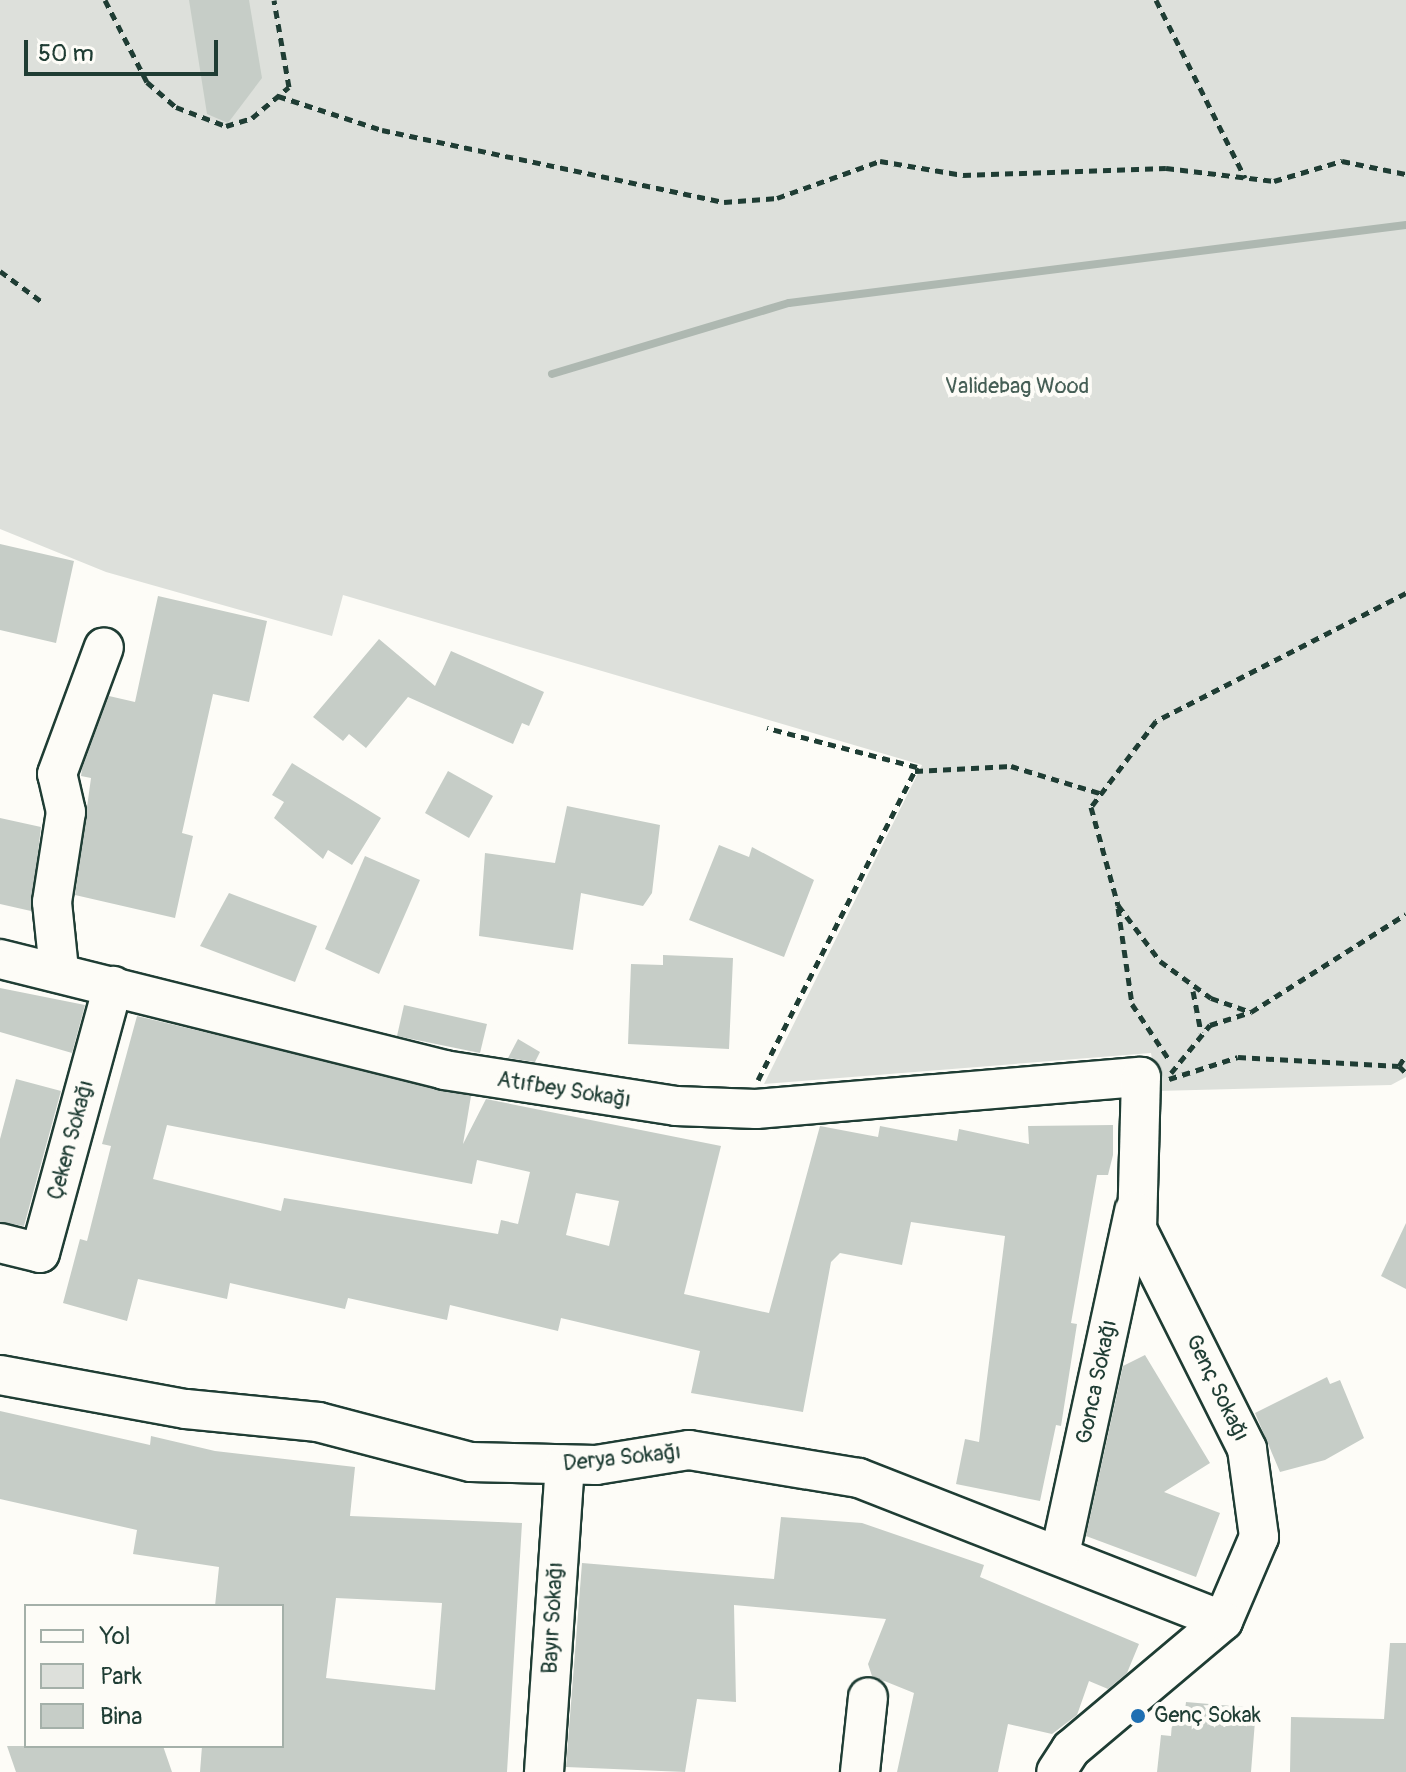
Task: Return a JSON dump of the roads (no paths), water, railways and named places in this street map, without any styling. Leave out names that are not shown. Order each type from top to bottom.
[{"type":"street","points":[[59,970],[52,902],[66,812],[57,774],[104,647]]},
{"type":"street","name":"Atıfbey Sokağı","points":[[0,959],[59,970],[485,1078],[676,1106],[756,1109],[1160,1075]]},
{"type":"street","name":"Çeken Sokağı","points":[[0,1243],[40,1253],[113,986]]},
{"type":"street","name":"Genç Sokağı","points":[[1056,1772],[1071,1749],[1223,1621],[1259,1537],[1247,1449],[1134,1211],[1160,1075]]},
{"type":"street","name":"Gonca Sokağı","points":[[1060,1554],[1134,1211]]},
{"type":"street","name":"Derya Sokağı","points":[[0,1375],[186,1409],[318,1422],[471,1462],[565,1465],[689,1450],[859,1478],[1060,1554],[1223,1621]]},
{"type":"street","name":"Bayır Sokağı","points":[[544,1772],[565,1465]]},
{"type":"street","points":[[860,1772],[868,1697]]},
{"type":"waterway","points":[[552,374],[789,303],[1406,225]]},
{"type":"place","name":"Genç Sokak","points":[[1138,1716]]},
{"type":"park label","name":"Validebag Wood","points":[[1017,387]]}]
